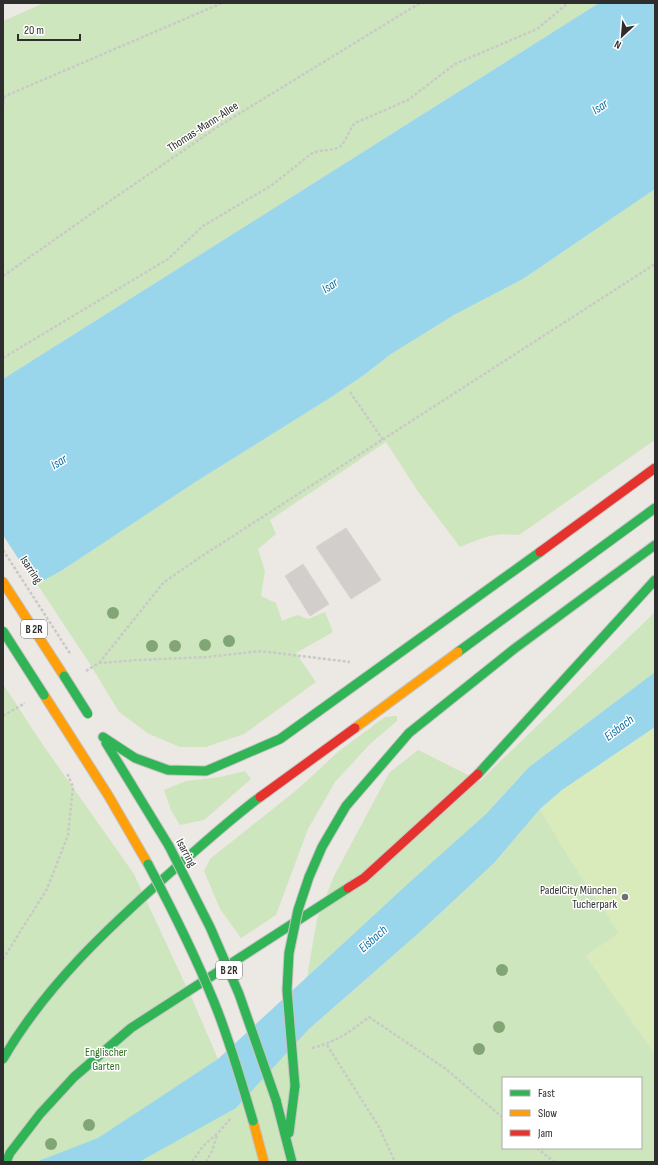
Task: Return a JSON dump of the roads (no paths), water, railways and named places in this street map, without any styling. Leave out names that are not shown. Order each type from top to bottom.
[{"type":"highway","name":"Isarring","points":[[292,1162],[276,1100],[239,994],[210,927],[169,846],[101,734],[135,758],[168,770],[206,771],[280,739],[655,468]]},
{"type":"highway","points":[[3,1059],[14,1040],[64,975],[117,920],[238,813],[655,508]]},
{"type":"highway","points":[[288,1144],[294,1086],[287,990],[289,953],[298,910],[309,877],[322,847],[346,806],[409,732],[514,649],[655,545]]},
{"type":"highway","points":[[6,1162],[10,1153],[40,1114],[74,1077],[131,1028],[364,878],[472,782],[655,580]]},
{"type":"highway","name":"B 2R","points":[[3,582],[90,717]]},
{"type":"highway","name":"B 2R","points":[[3,631],[108,795],[148,864],[186,938],[214,1003],[238,1072],[264,1162]]},
{"type":"water","name":"Isar","points":[[599,3],[655,3],[655,189],[523,279],[454,315],[391,354],[333,396],[197,481],[61,571],[37,584],[3,599],[3,379]]},
{"type":"water","name":"Eisbach","points":[[655,672],[655,727],[562,790],[540,809],[494,863],[420,932],[309,1029],[236,1108],[139,1162],[36,1162],[98,1138],[218,1059],[486,814],[529,767]]},
{"type":"place","name":"PadelCity München Tucherpark","points":[[625,897]]},
{"type":"park label","name":"Englischer Garten","points":[[106,1059]]}]
